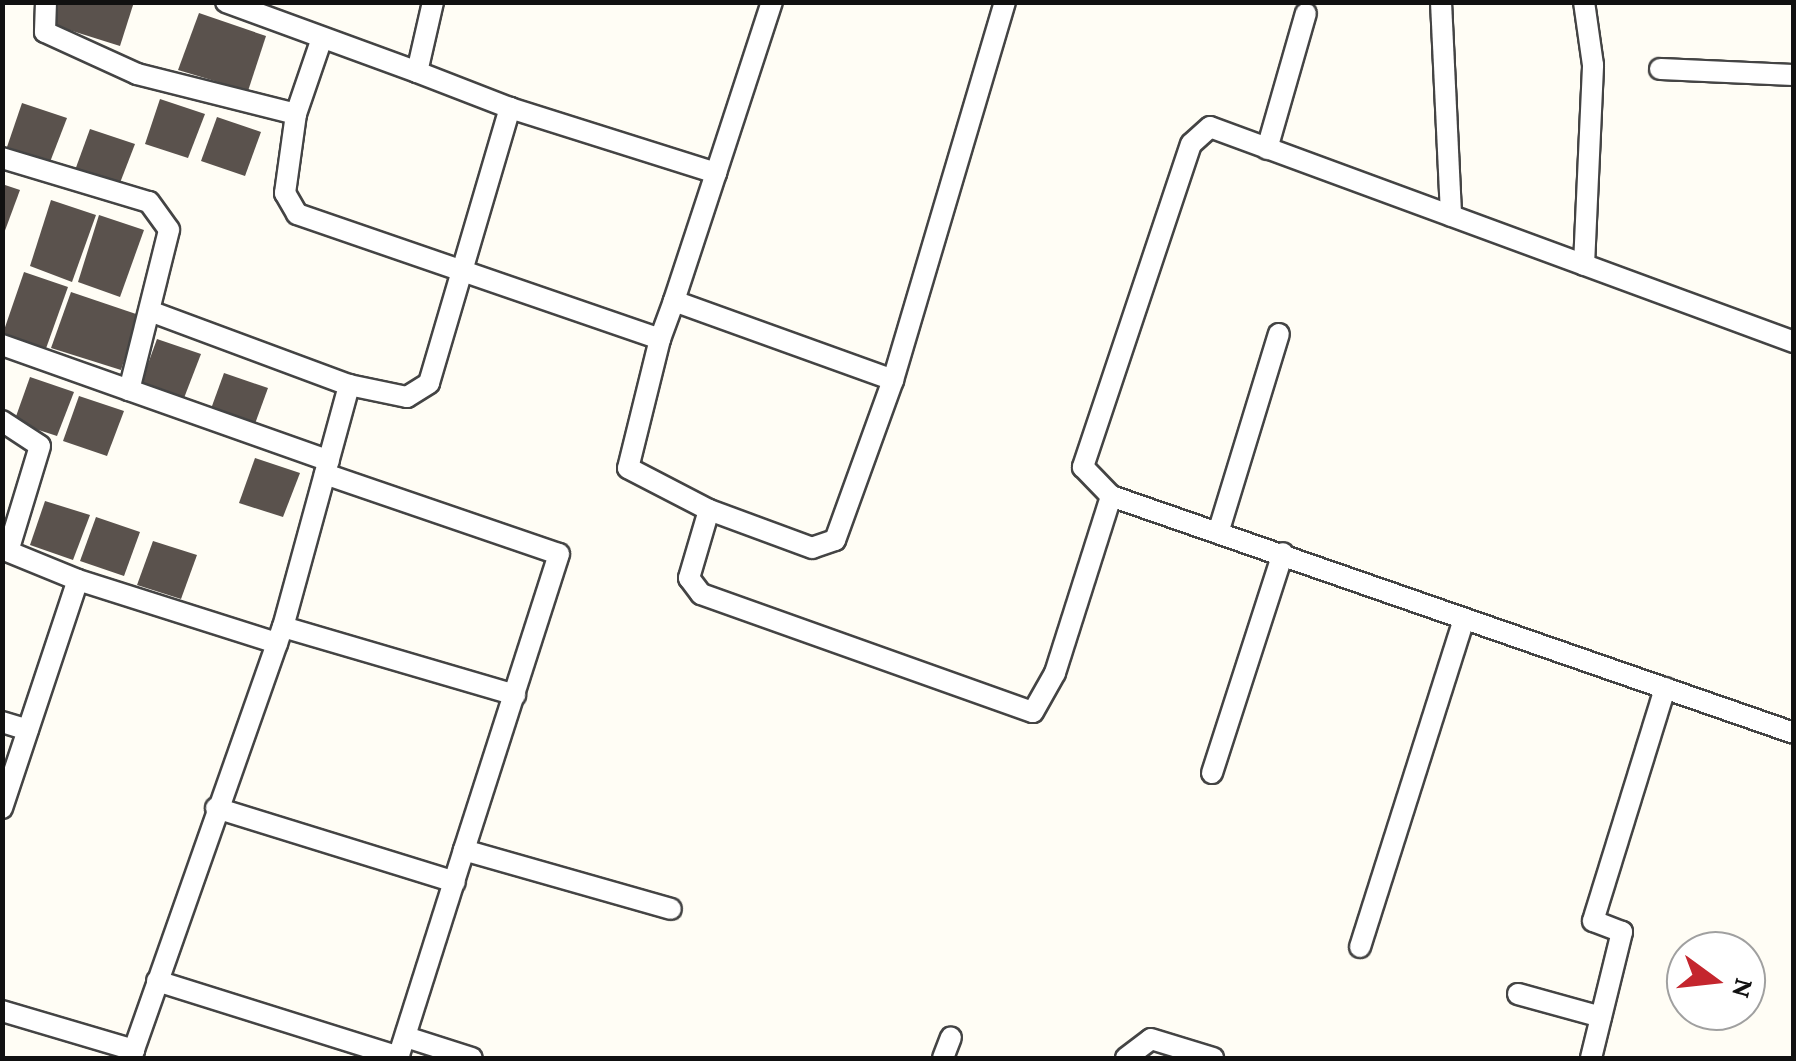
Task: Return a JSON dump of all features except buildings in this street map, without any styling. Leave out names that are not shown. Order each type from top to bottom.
[{"type":"street","points":[[46,2],[46,32],[137,74],[296,114]]},
{"type":"street","points":[[226,2],[510,108],[716,173]]},
{"type":"street","points":[[416,72],[433,2]]},
{"type":"street","points":[[772,2],[660,340],[628,468],[708,510],[812,548],[835,540],[894,380],[1005,2]]},
{"type":"street","points":[[1441,2],[1451,216]]},
{"type":"street","points":[[1584,2],[1593,65],[1584,265]]},
{"type":"street","points":[[1267,149],[1306,14]]},
{"type":"street","points":[[322,38],[296,114],[285,192],[298,214],[458,275],[660,340]]},
{"type":"street","points":[[1660,69],[1794,75]]},
{"type":"street","points":[[155,313],[349,385],[423,393],[510,108]]},
{"type":"street","points":[[1794,342],[1210,127],[1191,144],[1083,467],[1111,496],[1794,733]]},
{"type":"street","points":[[2,158],[164,214],[155,313],[129,390]]},
{"type":"street","points":[[674,301],[894,380]]},
{"type":"street","points":[[1218,533],[1279,334]]},
{"type":"street","points":[[2,345],[559,554],[401,1051]]},
{"type":"street","points":[[2,1010],[132,1054],[280,635],[349,385]]},
{"type":"street","points":[[2,421],[40,446],[5,550],[78,580],[515,695]]},
{"type":"street","points":[[708,510],[689,578],[701,594],[1019,712],[1042,705],[1111,496]]},
{"type":"street","points":[[1212,773],[1283,554]]},
{"type":"street","points":[[2,808],[78,580]]},
{"type":"street","points":[[1360,948],[1464,619]]},
{"type":"street","points":[[1591,1058],[1622,932],[1592,922],[1664,688]]},
{"type":"street","points":[[2,722],[28,730]]},
{"type":"street","points":[[216,808],[455,882]]},
{"type":"street","points":[[464,850],[671,909]]},
{"type":"street","points":[[156,981],[401,1051],[472,1058]]},
{"type":"street","points":[[1518,994],[1601,1016]]},
{"type":"street","points":[[943,1058],[951,1037]]},
{"type":"street","points":[[1126,1058],[1151,1039],[1213,1058]]}]
